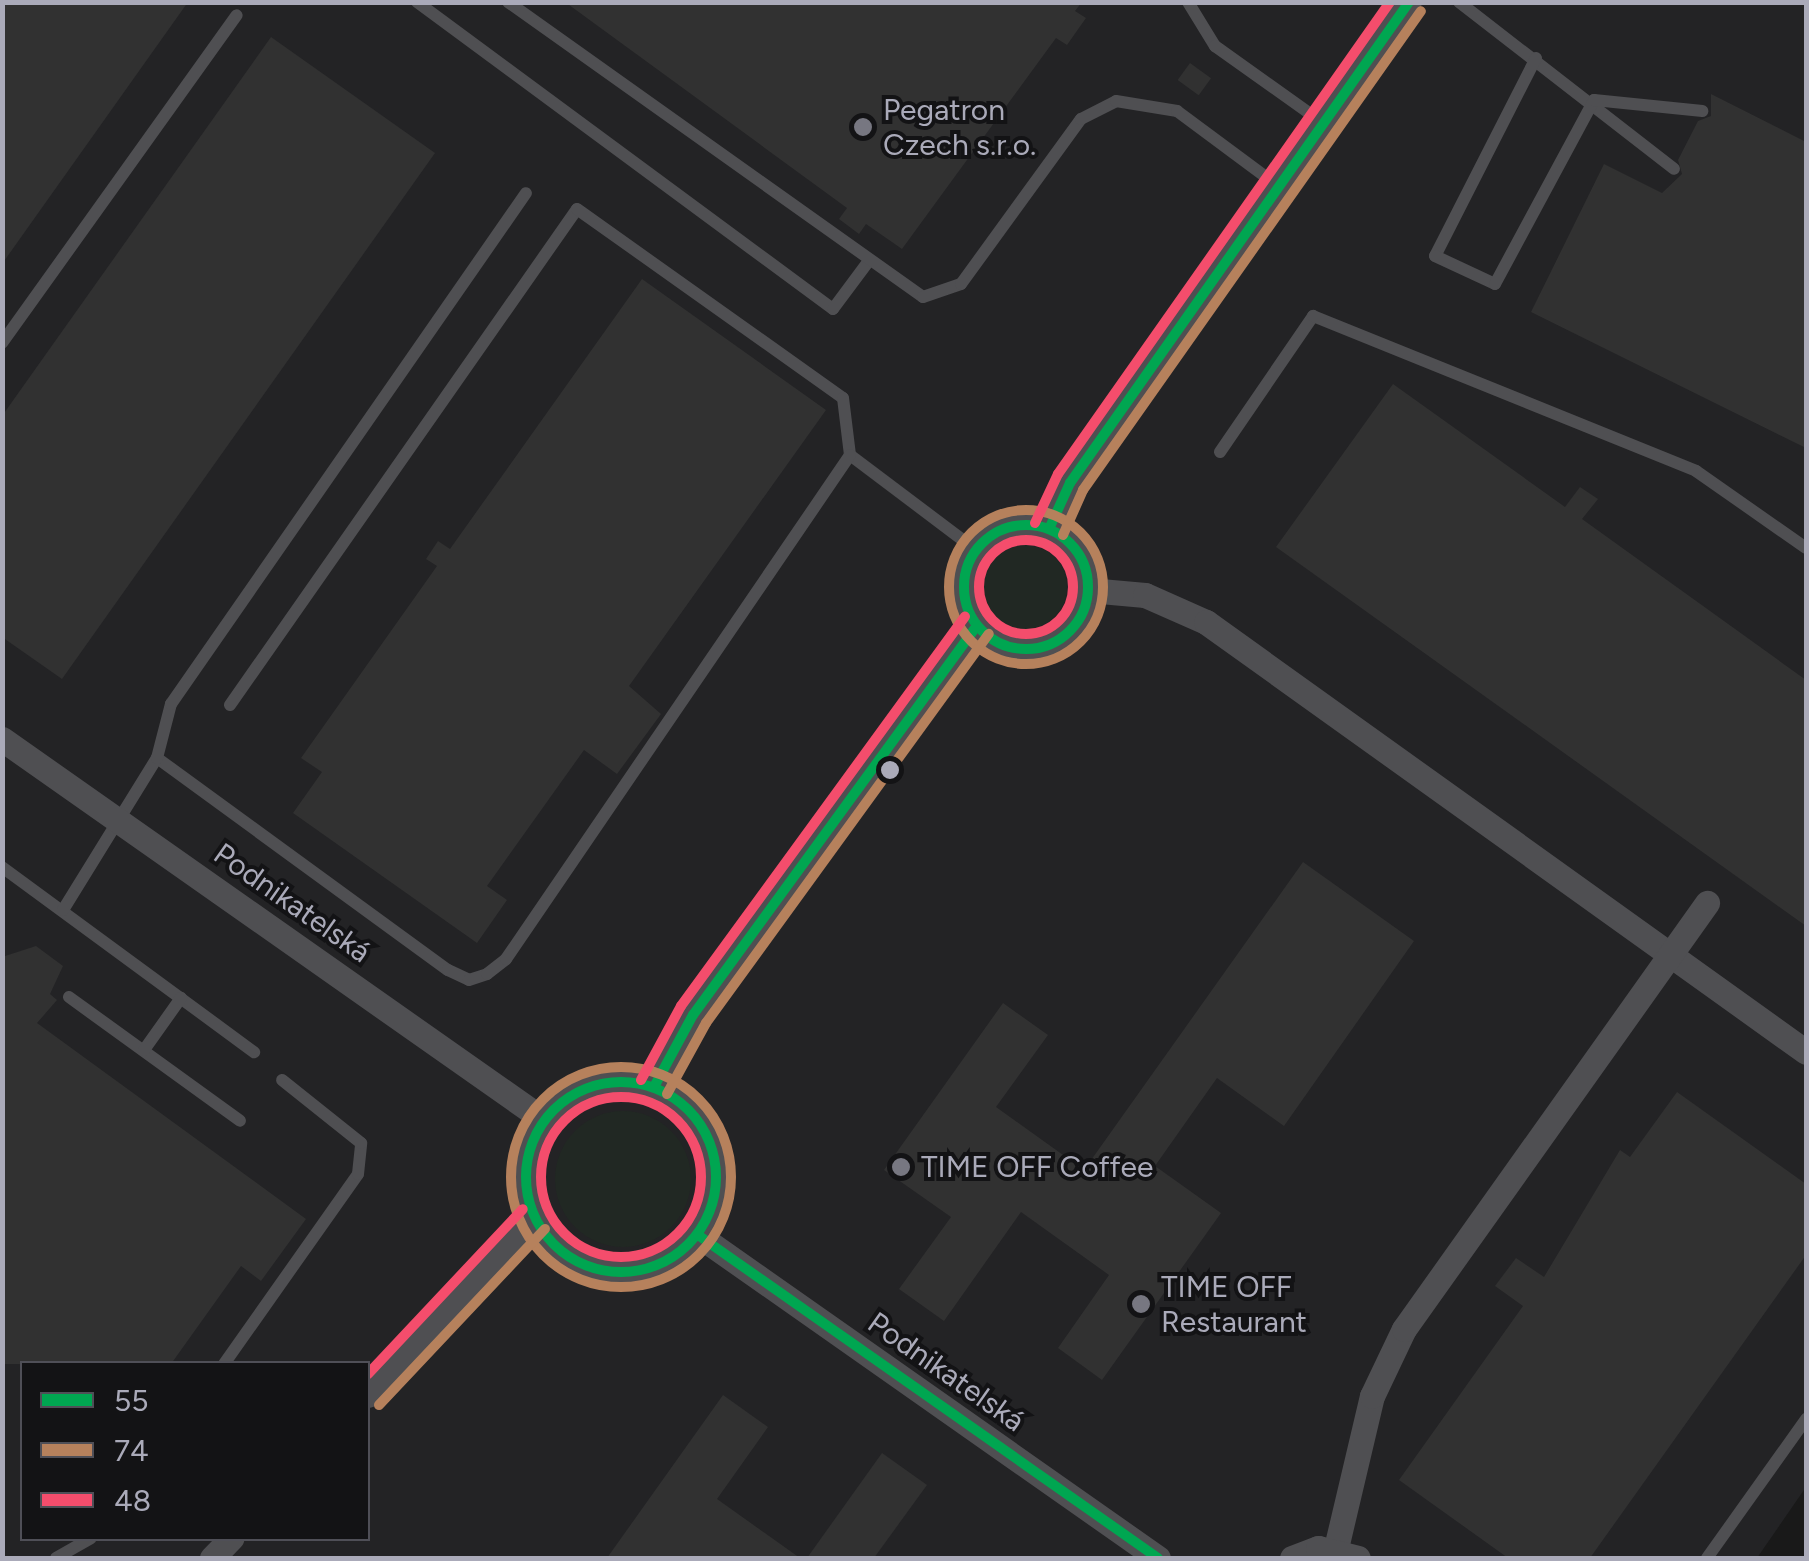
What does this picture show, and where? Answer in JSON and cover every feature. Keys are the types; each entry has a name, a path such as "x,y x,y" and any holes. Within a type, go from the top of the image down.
{"street":[{"path":"1049,530 1070,483 1409,2"},
{"path":"1009,528 1049,530 1078,553 1088,590 1077,624 1048,646 1009,647 977,625 964,588 976,550 1009,528"},
{"path":"1088,590 1145,595 1206,622 1806,1052"},
{"path":"654,1087 692,1015 977,625"},
{"name":"Podnikatelská","path":"2,739 544,1120"},
{"path":"1292,1558 1347,1553 1382,1368 1707,902"},
{"path":"594,1086 654,1087 692,1113 714,1154 715,1196 698,1236 664,1263 622,1274 570,1259 534,1219 525,1168 544,1120 594,1086"},
{"path":"370,1393 534,1219"},
{"name":"Podnikatelská","path":"698,1236 1158,1558"}],"lane":[{"path":"417,2 834,309 868,262"},
{"path":"508,2 868,262 923,296 961,284 1081,119 1116,101 1177,110 1278,186"},
{"path":"1188,2 1214,46 1323,123"},
{"path":"1459,2 1594,100 1674,169"},
{"path":"2,343 237,15"},
{"path":"1536,58 1435,256 1495,284 1594,100"},
{"path":"1594,100 1702,111"},
{"path":"62,910 122,823 157,758 171,704 526,193"},
{"path":"157,758 448,970 469,980 487,974 506,959 850,455 844,398 577,210 230,706"},
{"path":"1220,452 1313,316 1696,470 1806,548"},
{"path":"850,455 976,550"},
{"path":"2,868 254,1052"},
{"path":"69,997 240,1121"},
{"path":"144,1050 181,998"},
{"path":"226,1361 358,1174 361,1144 282,1080"},
{"path":"1707,1558 1806,1420"},
{"path":"56,1558 86,1541"}],"shaded area":[{"path":"3,3 1806,3 1806,1487 1757,1558 3,1558"},
{"path":"1025,545 1041,548 1055,557 1064,571 1064,603 1055,617 1041,626 1025,629 1009,626 995,617 986,603 983,587 986,571 995,557 1009,548"},
{"path":"623,1111 649,1116 671,1131 686,1153 691,1179 686,1205 671,1227 649,1242 623,1247 597,1242 575,1227 560,1205 555,1179 560,1153 575,1131 597,1116"}],"building":[{"path":"2,2 188,2 2,264"},
{"name":"Pegatron Czech s.r.o.","path":"565,2 1082,2 1075,11 1086,18 1067,45 1056,38 902,249 866,224 859,234 839,219 847,208"},
{"path":"271,37 435,153 62,679 2,637 2,416"},
{"path":"1190,63 1211,78 1199,95 1178,80"},
{"path":"1711,94 1806,142 1806,448 1531,312 1604,164 1662,193 1682,174 1678,160 1698,121 1711,116"},
{"path":"642,279 826,410 629,686 661,714 617,774 584,750 487,886 507,900 477,943 293,813 322,772 301,758 437,566 426,559 438,541 450,549"},
{"path":"1393,384 1565,507 1580,487 1598,499 1582,519 1806,680 1806,926 1276,547"},
{"path":"1303,862 1414,941 1284,1126 1217,1078 1155,1166 1221,1213 1102,1380 1058,1348 1109,1275 1021,1212 944,1321 899,1289 951,1217 884,1170 1003,1003 1048,1035 996,1107 1084,1170"},
{"path":"36,946 63,966 50,994 57,1000 37,1023 306,1219 261,1281 241,1266 173,1361 2,1364 2,957"},
{"path":"1677,1092 1806,1184 1806,1255 1590,1558 1508,1558 1399,1480 1523,1306 1495,1286 1516,1258 1544,1277 1620,1150 1630,1157"},
{"path":"723,1395 768,1427 717,1499 800,1558 607,1558"},
{"path":"882,1453 927,1485 874,1558 807,1558"}],"transit line":[{"name":"48","path":"1035,523 1058,474 1390,2"},
{"name":"55","path":"1049,529 1070,483 1409,2"},
{"name":"74","path":"1063,535 1083,490 1421,11"},
{"name":"74","path":"1026,510 1055,516 1080,533 1097,558 1103,587 1097,616 1080,641 1055,658 1026,664 997,658 972,641 955,616 949,587 955,558 972,533 997,516 1026,510"},
{"name":"55","path":"1026,525 1050,530 1070,543 1083,563 1088,587 1083,611 1070,631 1050,644 1026,649 1002,644 982,631 969,611 964,587 969,563 982,543 1002,530 1026,525"},
{"name":"48","path":"1026,540 1044,544 1059,554 1069,569 1073,587 1069,605 1059,620 1044,630 1026,634 1008,630 993,620 983,605 979,587 983,569 993,554 1008,544 1026,540"},
{"name":"48","path":"641,1080 681,1006 965,616"},
{"name":"55","path":"654,1087 693,1015 977,625"},
{"name":"74","path":"667,1094 706,1023 989,634"},
{"name":"74","path":"621,1067 663,1075 699,1099 723,1135 731,1177 723,1219 699,1255 663,1279 621,1287 579,1279 543,1255 519,1219 511,1177 519,1135 543,1099 579,1075 621,1067"},
{"name":"55","path":"621,1082 658,1089 689,1109 709,1140 716,1177 709,1214 689,1245 658,1265 621,1272 584,1265 553,1245 533,1214 526,1177 533,1140 553,1109 584,1089 621,1082"},
{"name":"48","path":"621,1097 652,1103 678,1120 695,1146 701,1177 695,1208 678,1234 652,1251 621,1257 590,1251 564,1234 547,1208 541,1177 547,1146 564,1120 590,1103 621,1097"},
{"name":"48","path":"370,1372 523,1209"},
{"name":"74","path":"379,1405 545,1229"},
{"name":"55","path":"698,1235 1158,1558"}],"place":[{"name":"Pegatron Czech s.r.o.","path":"863,127"},
{"name":"TIME OFF Coffee","path":"901,1167"},
{"name":"TIME OFF Restaurant","path":"1141,1304"}]}
